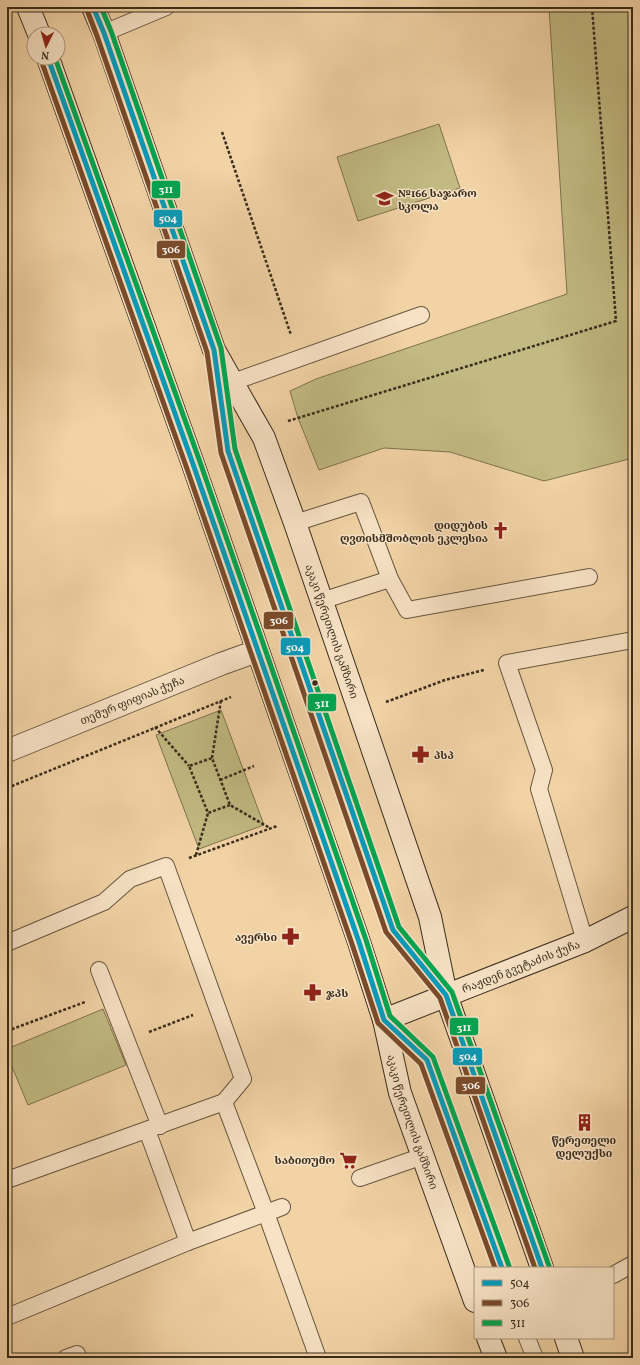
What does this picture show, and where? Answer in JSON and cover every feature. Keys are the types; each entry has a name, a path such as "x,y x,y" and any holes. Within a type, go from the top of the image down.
{"main road":[{"path":"28,7 36,26"},
{"name":"აკაკი წერეთლის გამზირი","path":"92,7 104,33 214,350 264,438 295,523 430,916 446,995 542,1267"},
{"name":"აკაკი წერეთლის გამზირი","path":"51,66 193,464 359,942 384,1020 400,1093 474,1298"},
{"name":"თემურ ფიფიას ქუჩა","path":"7,751 257,651"},
{"name":"რაჟდენ გვეტაძის ქუჩა","path":"384,1020 585,942 633,917"},
{"path":"488,1339 496,1358"},
{"path":"566,1339 573,1358"}],"lane":[{"path":"104,33 166,7"},
{"path":"233,382 421,316"},
{"path":"214,350 228,451 393,930 446,995"},
{"path":"295,523 361,502 390,579 407,610 589,577"},
{"path":"321,601 390,579"},
{"path":"585,942 539,789 544,770 507,664 633,640"},
{"path":"7,943 104,902 130,879 166,866 243,1079 224,1102 7,1180"},
{"path":"99,970 126,1040 188,1242"},
{"path":"384,1020 427,1060 502,1267"},
{"path":"224,1102 318,1358"},
{"path":"360,1178 423,1156"},
{"path":"7,1317 188,1242 282,1207"},
{"path":"614,1274 633,1264"},
{"path":"528,1339 535,1358"}],"path":[{"path":"288,421 616,321 592,7"},
{"path":"222,132 298,358"},
{"path":"384,703 446,680 507,664"},
{"path":"7,788 231,697"},
{"path":"221,700 212,758 220,780 230,805 270,828"},
{"path":"155,727 189,766 208,813 196,855"},
{"path":"189,766 212,758"},
{"path":"220,780 254,766"},
{"path":"208,813 230,805"},
{"path":"166,866 277,826"},
{"path":"7,1032 108,993"},
{"path":"126,1040 216,1006"}],"shaded area":[{"path":"549,7 633,7 633,458 544,481 450,452 384,448 319,470 298,418 290,391 316,379 567,294"},
{"path":"439,124 460,188 358,221 337,157"},
{"path":"221,710 264,825 199,849 156,735"},
{"path":"103,1009 126,1065 28,1105 7,1055 7,1049"}],"transit line":[{"name":"504","path":"93,7 104,33 214,350 228,451 393,930 446,995 542,1267"},
{"name":"311","path":"101,7 111,31 221,348 235,449 399,927 452,992 549,1266"},
{"name":"306","path":"87,10 207,352 221,453 386,932 440,998 535,1267"},
{"name":"306","path":"43,66 186,466 378,1023 421,1064 495,1267"},
{"name":"504","path":"51,66 193,464 359,942 384,1020 427,1060 502,1267"},
{"name":"311","path":"58,66 200,462 366,940 390,1016 433,1057 509,1266"}],"place":[{"name":"№166 საჯარო სკოლა","path":"385,199"},
{"name":"დიდუბის ღვთისმშობლის ეკლესია","path":"501,531"},
{"name":"პსპ","path":"421,755"},
{"name":"ავერსი","path":"290,937"},
{"name":"ჯპს","path":"313,993"},
{"name":"წერეთელი დელუქსი","path":"584,1122"},
{"name":"საბითუმო","path":"348,1160"}]}
